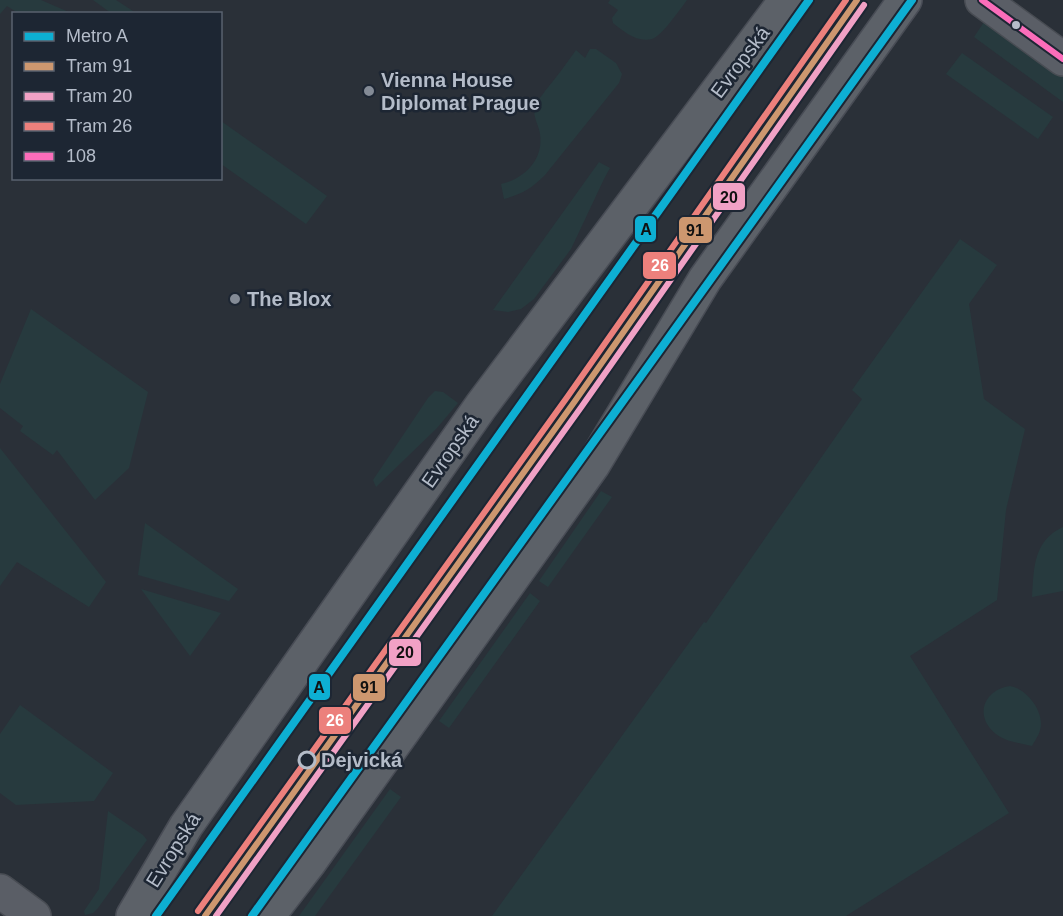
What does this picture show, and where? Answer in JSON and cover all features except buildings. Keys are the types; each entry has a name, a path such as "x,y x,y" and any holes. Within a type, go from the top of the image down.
{"main road":[{"name":"Evropská","path":"133,916 186,826 482,406 786,0"},
{"path":"268,916 309,863 593,465 705,279 905,0"}],"street":[{"path":"982,0 1063,59"},
{"path":"0,891 34,916"}],"green space":[{"path":"0,0 41,0 69,12 16,12 7,6 0,14"},
{"path":"93,0 116,0 134,12 110,12"},
{"path":"610,0 687,0 671,22 656,37 646,40 631,36 613,23 612,18 618,10 608,3"},
{"path":"986,19 1063,71 1063,102 974,37"},
{"path":"590,49 596,49 616,63 622,74 619,83 545,175 526,190 504,199 501,184 525,173 539,152 540,134 534,114 537,103 576,50 585,58"},
{"path":"962,53 1053,117 1038,139 946,74"},
{"path":"222,122 327,196 306,224 222,165"},
{"path":"599,162 610,168 571,249 534,299 521,309 508,312 493,310"},
{"path":"960,239 997,265 969,304 984,399 1025,429 1006,510 997,600 910,656 1009,813 846,916 492,916 704,622 706,623 862,399 852,390"},
{"path":"31,309 148,392 129,468 95,500 57,450 53,455 20,431 23,426 0,408 0,384"},
{"path":"435,391 443,392 458,403 437,428 376,487 373,480"},
{"path":"0,448 106,582 89,607 17,562 0,586"},
{"path":"601,491 612,497 548,587 539,581"},
{"path":"145,523 238,589 229,601 138,575"},
{"path":"1063,527 1063,591 1032,597 1037,556 1046,540"},
{"path":"141,589 221,613 190,656"},
{"path":"530,593 540,601 449,728 439,721"},
{"path":"1010,686 1027,695 1038,712 1041,727 1032,746 1000,737 985,720 984,712 988,698 993,693"},
{"path":"20,705 113,773 94,801 16,805 0,793 0,734"},
{"path":"390,789 401,797 315,916 299,916"},
{"path":"108,811 147,840 98,908 93,913 85,915 84,911 99,889"}],"metro line":[{"name":"A","path":"156,916 809,0"},
{"name":"A","path":"252,916 912,0"}],"tram line":[{"name":"26","path":"198,911 568,396 846,0"},
{"name":"91","path":"205,916 575,401 857,0"},
{"name":"20","path":"216,916 582,406 864,5"}],"transit line":[{"name":"108","path":"982,0 1063,59"}],"place":[{"name":"Vienna House Diplomat Prague","path":"369,91"},
{"name":"The Blox","path":"235,299"},
{"name":"Dejvická","path":"307,760"}]}
